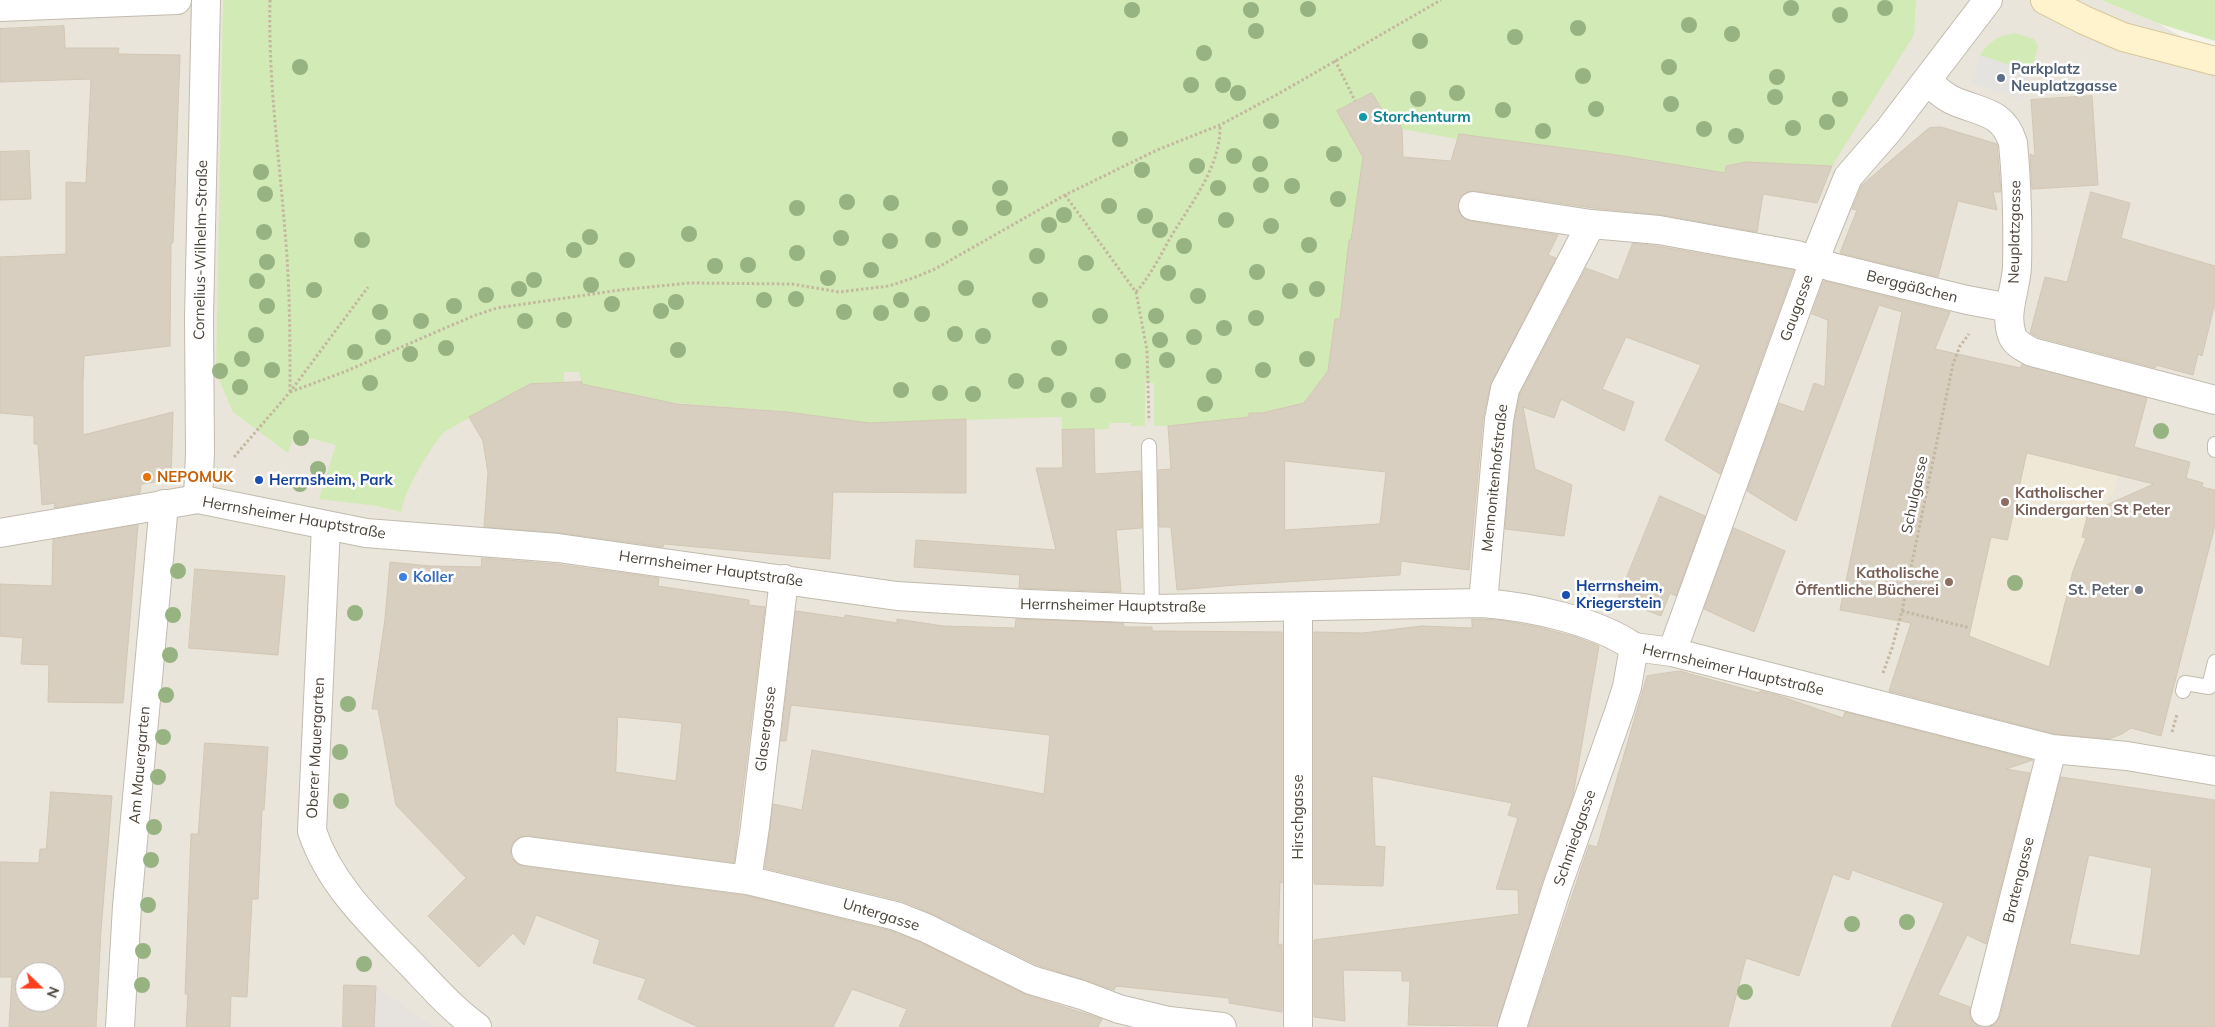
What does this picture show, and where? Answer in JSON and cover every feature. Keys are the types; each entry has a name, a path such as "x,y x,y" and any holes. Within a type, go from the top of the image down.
{"main road":[{"path":"2045,0 2123,37 2215,62"}],"street":[{"path":"0,7 177,0"},
{"name":"Cornelius-Wilhelm-Straße","path":"198,499 206,0"},
{"name":"Gaugasse","path":"1672,652 1814,261 1848,177 1888,131 1988,0"},
{"name":"Neuplatzgasse","path":"1927,81 1950,99 1994,116 2004,122 2010,132 2015,160 2018,222 2016,270 2010,314 2013,338 2032,352 2215,400"},
{"path":"1473,206 1591,224 1659,230 1797,256 1814,261"},
{"name":"Mennonitenhofstraße","path":"1483,603 1499,420 1505,389 1591,224"},
{"name":"Berggäßchen","path":"1814,261 1967,300 2010,314"},
{"name":"Herrnsheimer Hauptstraße","path":"0,534 198,499 326,526 411,537 558,548 897,596 1152,609 1483,603 1512,605 1568,619 1613,634 1634,647 1672,652 2052,749 2127,756 2215,770"},
{"name":"Am Mauergarten","path":"120,1027 127,906 164,504"},
{"name":"Oberer Mauergarten","path":"326,526 312,831 327,867 350,898 463,1022"},
{"name":"Glasergasse","path":"747,880 784,579"},
{"name":"Hirschgasse","path":"1298,607 1298,1027"},
{"name":"Schmiedgasse","path":"1512,1027 1555,893 1620,712 1627,688 1634,647"},
{"name":"Bratengasse","path":"1985,1012 2052,749"},
{"name":"Untergasse","path":"526,851 747,880 896,916 926,928 1031,980 1082,995 1116,1018 1222,1027"}],"lane":[{"path":"2215,444 2215,450"},
{"path":"1149,446 1152,609"},
{"path":"2183,690 2185,683 2208,688 2215,662"}],"path":[{"path":"270,0 275,137 286,232 290,392"},
{"path":"290,392 344,372 473,316 497,308 620,290 689,283 792,284 839,292 888,286 913,278 935,269 1065,195 1157,150 1220,125 1441,0"},
{"path":"1335,60 1355,101"},
{"path":"1136,292 1156,266 1200,191 1216,156 1220,137 1220,125"},
{"path":"1065,195 1136,292 1148,350 1149,402"},
{"path":"198,499 290,392 368,287"},
{"name":"Schulgasse","path":"1871,702 1892,648 1902,611 1953,364 1960,346 1969,334 2010,314"},
{"path":"1902,611 1970,628"}],"shaded area":[{"path":"0,0 2101,0 2160,24 2215,57 2215,1027 0,1027"},
{"name":"Parkplatz Neuplatzgasse","path":"1980,55 2031,73 2021,100 1971,83"},
{"path":"2034,423 2126,446 2113,495 2109,494 2103,516 2083,532 2082,537 2087,538 2077,574 2072,573 2070,577 2076,579 2069,607 2064,605 2062,610 2067,611 2061,639 2056,638 2055,642 2059,644 2057,668 1968,636 1987,556 1988,536 2008,540"},
{"path":"376,986 433,1027 374,1027"}],"green space":[{"path":"223,0 1916,0 1914,35 1832,166 1746,162 1726,165 1725,173 1628,157 1459,134 1457,139 1402,129 1402,126 1397,124 1355,143 1364,153 1352,240 1349,240 1340,319 1335,319 1328,371 1304,403 1262,413 1249,413 1249,417 1154,426 1154,383 1145,383 1145,426 1131,426 1131,423 1110,423 1108,429 1062,430 1062,417 869,423 787,412 654,401 654,399 582,384 579,372 564,372 564,382 530,384 444,432 418,470 407,492 401,512 377,506 319,499 336,445 294,434 288,453 233,412 216,373"},
{"path":"2101,0 2215,0 2215,41 2160,24"},
{"path":"2015,33 2034,39 2038,46 2031,73 1980,55 1994,40"}],"building":[{"path":"64,26 65,48 119,48 118,54 180,55 173,243 171,243 170,346 84,356 83,435 173,412 171,480 141,484 140,493 54,508 55,503 42,505 38,444 34,444 34,416 0,413 0,257 66,254 66,182 86,183 91,79 0,82 0,29"},
{"path":"1372,93 1384,113 1396,116 1402,129 1403,157 1451,161 1459,134 1617,155 1725,173 1726,166 1746,162 1832,166 1817,203 1763,194 1757,232 1662,215 1593,208 1475,191 1467,192 1461,197 1458,204 1459,212 1464,218 1471,221 1558,235 1548,255 1556,258 1490,386 1483,419 1469,570 1401,561 1400,575 1177,590 1171,527 1159,527 1158,470 1171,469 1168,426 1249,417 1249,413 1262,413 1304,403 1328,371 1335,319 1340,319 1349,240 1351,240 1363,157 1337,111","holes":["1285,461 1386,472 1380,524 1285,530"]},
{"path":"2092,96 2098,185 2032,189 2030,154 2035,156 2031,100"},
{"path":"1941,127 1997,144 2001,192 1993,192 1997,210 1958,201 1938,277 1840,253 1857,210 1852,209 1862,185 1929,128"},
{"path":"29,151 31,199 0,200 0,152"},
{"path":"2091,192 2130,203 2121,238 2215,266 2215,303 2202,356 2198,354 2193,375 2156,365 2155,368 2038,337 2030,333 2045,277 2067,282"},
{"path":"1633,243 1794,270 1720,474 1665,440 1701,365 1626,337 1602,389 1634,402 1624,431 1561,399 1554,418 1523,407 1535,469 1572,485 1564,536 1505,529 1514,422 1520,394 1586,268 1618,280"},
{"path":"1824,281 1950,312 1935,349 2020,368 2022,364 2147,398 2134,447 2190,462 2186,478 2203,483 2202,487 2215,490 2215,525 2161,736 2131,728 2109,739 2055,734 1889,691 1911,623 1840,610 1902,312 1879,305 1796,521 1747,491 1779,403 1804,412 1814,383 1825,387 1828,320 1812,314","holes":["2027,453 2154,484 2088,513 2082,537 2086,538 2073,571 2049,667 1969,636 1991,537 2007,540"]},
{"path":"582,382 582,384 677,404 787,412 869,423 966,419 966,493 833,492 830,559 664,544 663,547 560,533 484,527 488,473 483,441 469,417 530,384"},
{"path":"1094,429 1095,474 1141,471 1142,528 1116,530 1121,592 1019,588 1020,575 914,567 916,540 1056,550 1036,468 1063,468 1062,430"},
{"path":"1660,496 1705,516 1676,596 1670,593 1661,616 1618,599"},
{"path":"138,525 123,703 48,702 49,665 21,664 23,638 0,636 0,584 52,586 53,540"},
{"path":"1734,528 1785,551 1754,632 1704,609"},
{"path":"482,558 556,564 659,578 658,586 749,600 749,605 765,607 734,863 528,836 520,837 513,842 511,857 517,864 744,895 891,931 920,942 1024,994 1102,1019 1098,1027 899,1027 907,1009 852,989 833,1027 698,1027 638,999 646,979 593,963 600,940 536,915 524,945 513,933 479,967 428,916 466,878 396,805 378,709 372,709 385,619 390,562 429,566 481,567","holes":["618,717 682,723 676,781 616,772"]},
{"path":"195,569 285,576 278,655 189,648"},
{"path":"796,611 845,618 845,615 897,623 897,619 943,626 1015,628 1016,619 1123,623 1124,627 1152,627 1152,631 1282,632 1282,883 1280,882 1278,945 1282,944 1282,1012 1229,1003 1229,998 1116,986 1114,990 1037,965 933,914 902,901 765,868 773,804 802,810 812,750 1044,794 1050,735 791,705 786,741 781,741"},
{"path":"1472,619 1500,620 1538,627 1576,637 1599,646 1573,795 1543,879 1497,1026 1408,1025 1410,981 1402,981 1402,971 1343,970 1345,1021 1314,1017 1314,940 1519,914 1518,890 1496,889 1518,818 1508,815 1512,803 1372,776 1375,846 1385,847 1383,886 1314,884 1314,632 1363,633 1422,626 1472,628"},
{"path":"1680,671 1759,693 1760,691 1777,695 1843,718 1845,712 2033,760 2006,769 2030,773 1986,944 1967,935 1938,995 1970,1007 1970,1017 1974,1023 1981,1027 1891,1027 1944,903 1852,870 1849,880 1833,874 1799,976 1746,958 1728,1027 1528,1027 1589,845 1597,847 1647,676"},
{"path":"205,743 268,747 264,810 262,809 258,899 252,899 247,997 231,996 230,1027 186,1027 188,994 185,994 191,834 198,834"},
{"path":"2061,777 2215,800 2215,1027 1989,1027 1996,1023 2000,1016","holes":["2089,855 2152,868 2140,956 2070,944"]},
{"path":"51,792 112,796 101,930 96,1027 9,1027 12,977 0,977 0,862 39,863 40,849 46,849"},
{"path":"344,985 376,986 374,1027 343,1027"}],"place":[{"name":"Parkplatz Neuplatzgasse","path":"2001,78"},
{"name":"Storchenturm","path":"1363,117"},
{"name":"NEPOMUK","path":"147,477"},
{"name":"Herrnsheim, Park","path":"259,480"},
{"name":"Katholischer Kindergarten St Peter","path":"2005,502"},
{"name":"Koller","path":"403,577"},
{"name":"Katholische Öffentliche Bücherei","path":"1949,582"},
{"name":"St. Peter","path":"2139,590"},
{"name":"Herrnsheim, Kriegerstein","path":"1566,595"}]}
